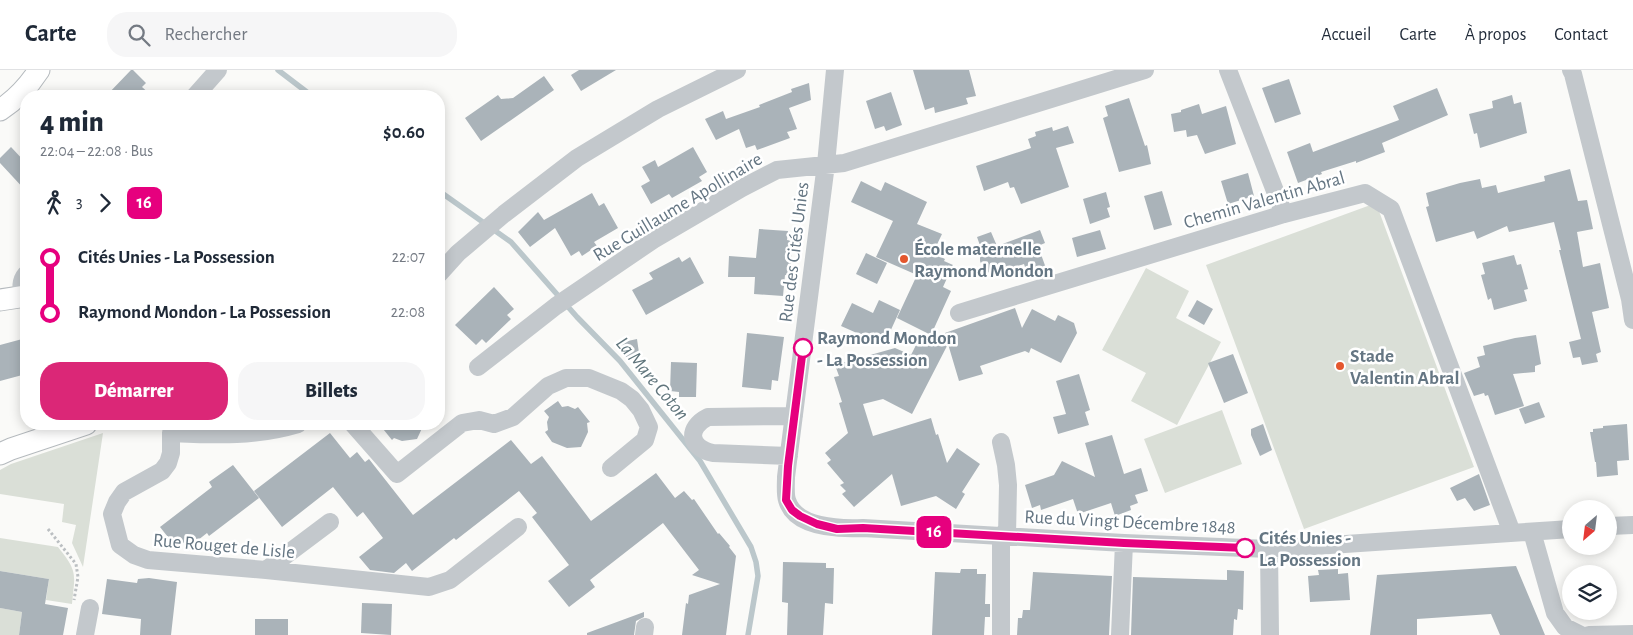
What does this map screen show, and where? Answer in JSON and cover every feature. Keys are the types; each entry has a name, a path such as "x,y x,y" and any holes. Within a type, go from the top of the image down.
{"main road":[{"path":"25,90 39,70"},
{"path":"0,110 20,94"},
{"path":"0,300 20,297"},
{"path":"0,454 68,430"}],"street":[{"path":"200,90 218,70"},
{"path":"445,267 458,253 504,214 577,158 658,109 737,70"},
{"name":"Rue des Cités Unies","path":"786,500 789,456 826,164 835,70"},
{"name":"Rue Guillaume Apollinaire","path":"478,367 556,306 653,240 742,188 777,170 844,163 1146,70"},
{"path":"1228,70 1284,214"},
{"path":"1571,70 1590,136 1630,299 1633,320"},
{"name":"Chemin Valentin Abral","path":"959,314 1284,214 1365,193 1391,209 1512,533"},
{"path":"358,430 397,474 462,423 480,420 494,424 512,416 548,386 566,378 589,378 632,399 641,410 649,427 645,440 611,468"},
{"path":"789,456 702,451 694,443 693,432 698,422 708,417 794,416"},
{"name":"Rue Rouget de Lisle","path":"168,430 171,453 168,463 162,472 124,492 112,514 120,546 134,555 148,560 430,587 450,580 518,527"},
{"name":"Rue Rouget de Lisle","path":"181,430 212,435 253,434 276,430"},
{"path":"1001,442 1008,485 1004,536 1001,635"},
{"name":"Rue du Vingt Décembre 1848","path":"786,500 792,510 800,516 817,524 837,529 863,528 1269,549 1562,530"},
{"path":"266,570 330,522"},
{"path":"1618,526 1633,525"},
{"path":"1532,532 1554,613 1565,627 1581,635"},
{"path":"1120,635 1124,543"},
{"path":"1269,549 1270,635"},
{"path":"82,607 85,635"},
{"path":"1589,635 1633,634"}],"path":[{"path":"48,528 76,564 82,607"}],"shaded area":[{"name":"Stade Valentin Abral","path":"1376,203 1474,467 1304,529 1206,265"},
{"path":"1146,268 1189,291 1176,318 1221,342 1177,425 1131,401 1146,373 1102,350"},
{"path":"1222,410 1242,464 1165,493 1144,439"},
{"path":"103,433 83,567 72,543 76,525 62,522 64,504 0,494 0,470 11,464"},
{"path":"0,538 58,547 69,562 74,573 72,604 46,600 49,579 0,571"},
{"path":"0,608 22,612 19,635 0,635"}],"building":[{"path":"131,70 146,83 142,87 145,90 112,90"},
{"path":"579,70 616,70 581,91 571,75"},
{"path":"913,70 969,70 976,96 966,98 968,104 935,113 934,107 925,110"},
{"path":"544,76 554,90 481,141 465,118 498,95 501,99 513,98"},
{"path":"1289,79 1301,114 1275,123 1262,88"},
{"path":"809,83 811,100 789,108 797,129 787,132 790,138 757,150 755,145 746,148 739,129 716,140 705,119 723,111 726,119 760,107 759,105 792,92 791,89"},
{"path":"1437,88 1448,115 1382,143 1385,152 1356,163 1356,161 1321,172 1322,174 1298,183 1287,152 1310,143 1313,152 1399,120 1393,106"},
{"path":"891,92 902,125 886,131 884,126 875,129 866,101"},
{"path":"1512,95 1514,104 1521,102 1527,133 1480,148 1477,133 1474,134 1469,114 1493,108 1492,101"},
{"path":"1129,98 1145,146 1147,145 1151,164 1119,172 1103,118 1108,116 1105,106"},
{"path":"1199,104 1202,114 1226,106 1236,144 1205,154 1197,135 1187,137 1186,130 1174,132 1171,114"},
{"path":"1068,126 1074,143 1056,148 1069,187 1021,204 1014,187 1010,188 1008,182 984,191 976,166 1031,148 1028,139 1036,136 1035,132 1052,127 1053,131"},
{"path":"11,147 20,157 20,185 0,163 0,158"},
{"path":"693,147 707,172 699,177 702,181 672,198 669,194 651,204 641,186 650,181 642,167 655,160 658,167"},
{"path":"1570,169 1578,201 1587,200 1593,229 1577,232 1583,267 1600,263 1609,308 1592,312 1601,352 1596,354 1598,362 1582,365 1580,357 1573,358 1569,342 1581,339 1554,222 1509,232 1507,226 1477,239 1474,231 1436,242 1426,207 1429,206 1426,193 1460,183 1480,179 1482,188 1496,185 1498,193 1545,181 1544,176"},
{"path":"1248,173 1254,196 1228,204 1221,181"},
{"name":"École maternelle Raymond Mondon","path":"861,181 881,191 885,182 927,202 917,224 942,234 933,253 953,265 943,287 951,291 931,335 897,318 917,275 876,257 893,221 851,202"},
{"path":"1162,191 1172,225 1154,230 1144,196"},
{"path":"1106,192 1110,207 1107,208 1110,217 1090,224 1083,199"},
{"path":"592,193 599,206 604,203 618,228 594,242 597,246 582,256 579,251 571,256 555,228 530,247 518,232 538,212 544,220"},
{"path":"759,229 788,231 787,240 792,241 790,276 785,275 783,296 754,294 755,277 728,277 729,256 756,258"},
{"path":"1040,230 1045,243 1038,246 1047,271 1034,276 1028,276 1024,264 996,274 995,271 985,273 980,261 980,255 983,254 977,237 991,232 997,246"},
{"path":"1100,230 1106,249 1077,257 1072,238"},
{"path":"866,253 887,263 877,284 856,274"},
{"path":"1514,255 1517,265 1521,264 1528,289 1524,290 1527,301 1494,310 1491,298 1488,300 1481,275 1485,274 1482,263"},
{"path":"679,257 682,262 690,257 704,283 646,315 632,290 653,279 649,273"},
{"path":"494,287 514,309 507,315 511,319 486,343 482,339 476,345 455,325"},
{"path":"879,300 900,310 884,345 841,326 852,303 873,313"},
{"path":"1197,300 1213,309 1204,325 1188,316"},
{"path":"1015,308 1022,328 1032,309 1055,321 1058,315 1074,323 1077,333 1061,363 1031,348 1029,353 1025,351 980,366 983,374 959,381 948,344 912,414 883,399 863,404 873,436 931,418 947,463 957,448 980,464 962,492 965,494 956,509 936,496 901,506 892,474 854,507 842,494 846,491 840,485 844,483 827,463 831,460 825,453 848,433 839,403 842,402 834,377 839,376 835,365 895,348 911,355 917,343"},
{"path":"747,333 784,337 778,381 772,380 771,390 742,387"},
{"path":"1536,335 1541,364 1535,366 1535,372 1513,374 1524,406 1495,415 1488,395 1485,396 1484,393 1474,396 1464,373 1480,367 1477,357 1485,355 1483,346"},
{"path":"637,339 642,374 614,344"},
{"path":"20,340 20,376 0,381 0,345"},
{"path":"1233,354 1248,393 1224,403 1208,363"},
{"path":"671,362 697,363 696,397 679,397 679,392 670,391"},
{"path":"1079,374 1090,410 1085,412 1089,425 1058,434 1053,417 1066,414 1056,381"},
{"path":"558,401 562,407 568,406 575,409 578,407 590,422 587,423 588,432 581,447 567,448 552,442 545,432 548,430 547,422 549,417 544,411"},
{"path":"1539,402 1545,417 1525,424 1519,409"},
{"path":"1263,424 1272,450 1260,456 1251,435 1251,429"},
{"path":"1627,424 1629,460 1617,461 1618,475 1597,477 1590,432 1593,432 1593,429 1603,428 1603,426"},
{"path":"384,430 421,430 417,439 402,441 394,438 392,440"},
{"path":"330,433 350,458 357,452 365,462 369,459 413,515 511,440 531,464 542,456 591,521 656,473 675,498 684,491 692,500 694,499 736,556 726,635 682,635 686,603 688,604 689,595 720,584 692,575 699,570 663,523 590,580 595,587 569,607 548,581 569,565 532,517 537,513 519,491 456,540 454,538 412,571 406,563 394,573 370,570 359,557 383,538 363,512 357,517 333,487 282,527 254,491"},
{"path":"1112,435 1124,474 1141,468 1148,491 1135,495 1138,503 1130,506 1131,510 1115,516 1111,503 1078,514 1073,499 1041,510 1040,505 1032,508 1025,485 1054,475 1062,461 1095,477 1085,443"},
{"path":"233,465 259,498 209,536 207,533 188,548 182,541 175,546 160,527 212,487 209,482"},
{"path":"1479,474 1490,505 1474,511 1465,498 1457,501 1450,488"},
{"path":"783,562 826,563 826,568 834,568 833,604 825,603 823,635 787,635 788,603 782,602"},
{"path":"1516,566 1545,635 1500,635 1491,614 1417,619 1417,635 1370,635 1377,575"},
{"path":"961,569 977,569 977,574 986,574 985,604 990,604 990,617 985,617 984,635 932,635 935,572 960,573"},
{"path":"1338,569 1338,574 1348,573 1350,600 1310,602 1308,576 1319,575 1318,570"},
{"path":"1227,570 1244,571 1243,610 1238,609 1237,620 1234,619 1233,635 1131,635 1133,577 1227,580"},
{"path":"0,571 49,579 45,604 68,608 63,635 19,635 22,612 0,608"},
{"path":"1033,572 1112,576 1109,635 1017,635 1018,618 1022,618 1023,610 1030,610"},
{"path":"149,578 177,582 171,635 140,635 141,619 102,614 107,579 137,583 138,579"},
{"path":"362,603 392,604 391,635 361,633"},
{"path":"644,612 644,617 636,621 634,635 587,635 587,633"},
{"path":"255,619 288,619 288,635 255,635"}],"waterway":[{"name":"La Mare Coton","path":"278,70 304,90"},
{"name":"La Mare Coton","path":"445,195 511,242 577,317 620,361 700,461 751,547 756,562 758,576 748,635"}],"bus line":[{"name":"16","path":"803,348 786,477 786,500 792,510 817,524 837,529 863,528 1245,548"}],"place":[{"name":"École maternelle Raymond Mondon","path":"904,259"},
{"name":"Raymond Mondon - La Possession","path":"803,348"},
{"name":"Stade Valentin Abral","path":"1340,366"},
{"name":"Cités Unies - La Possession","path":"1245,548"}]}
